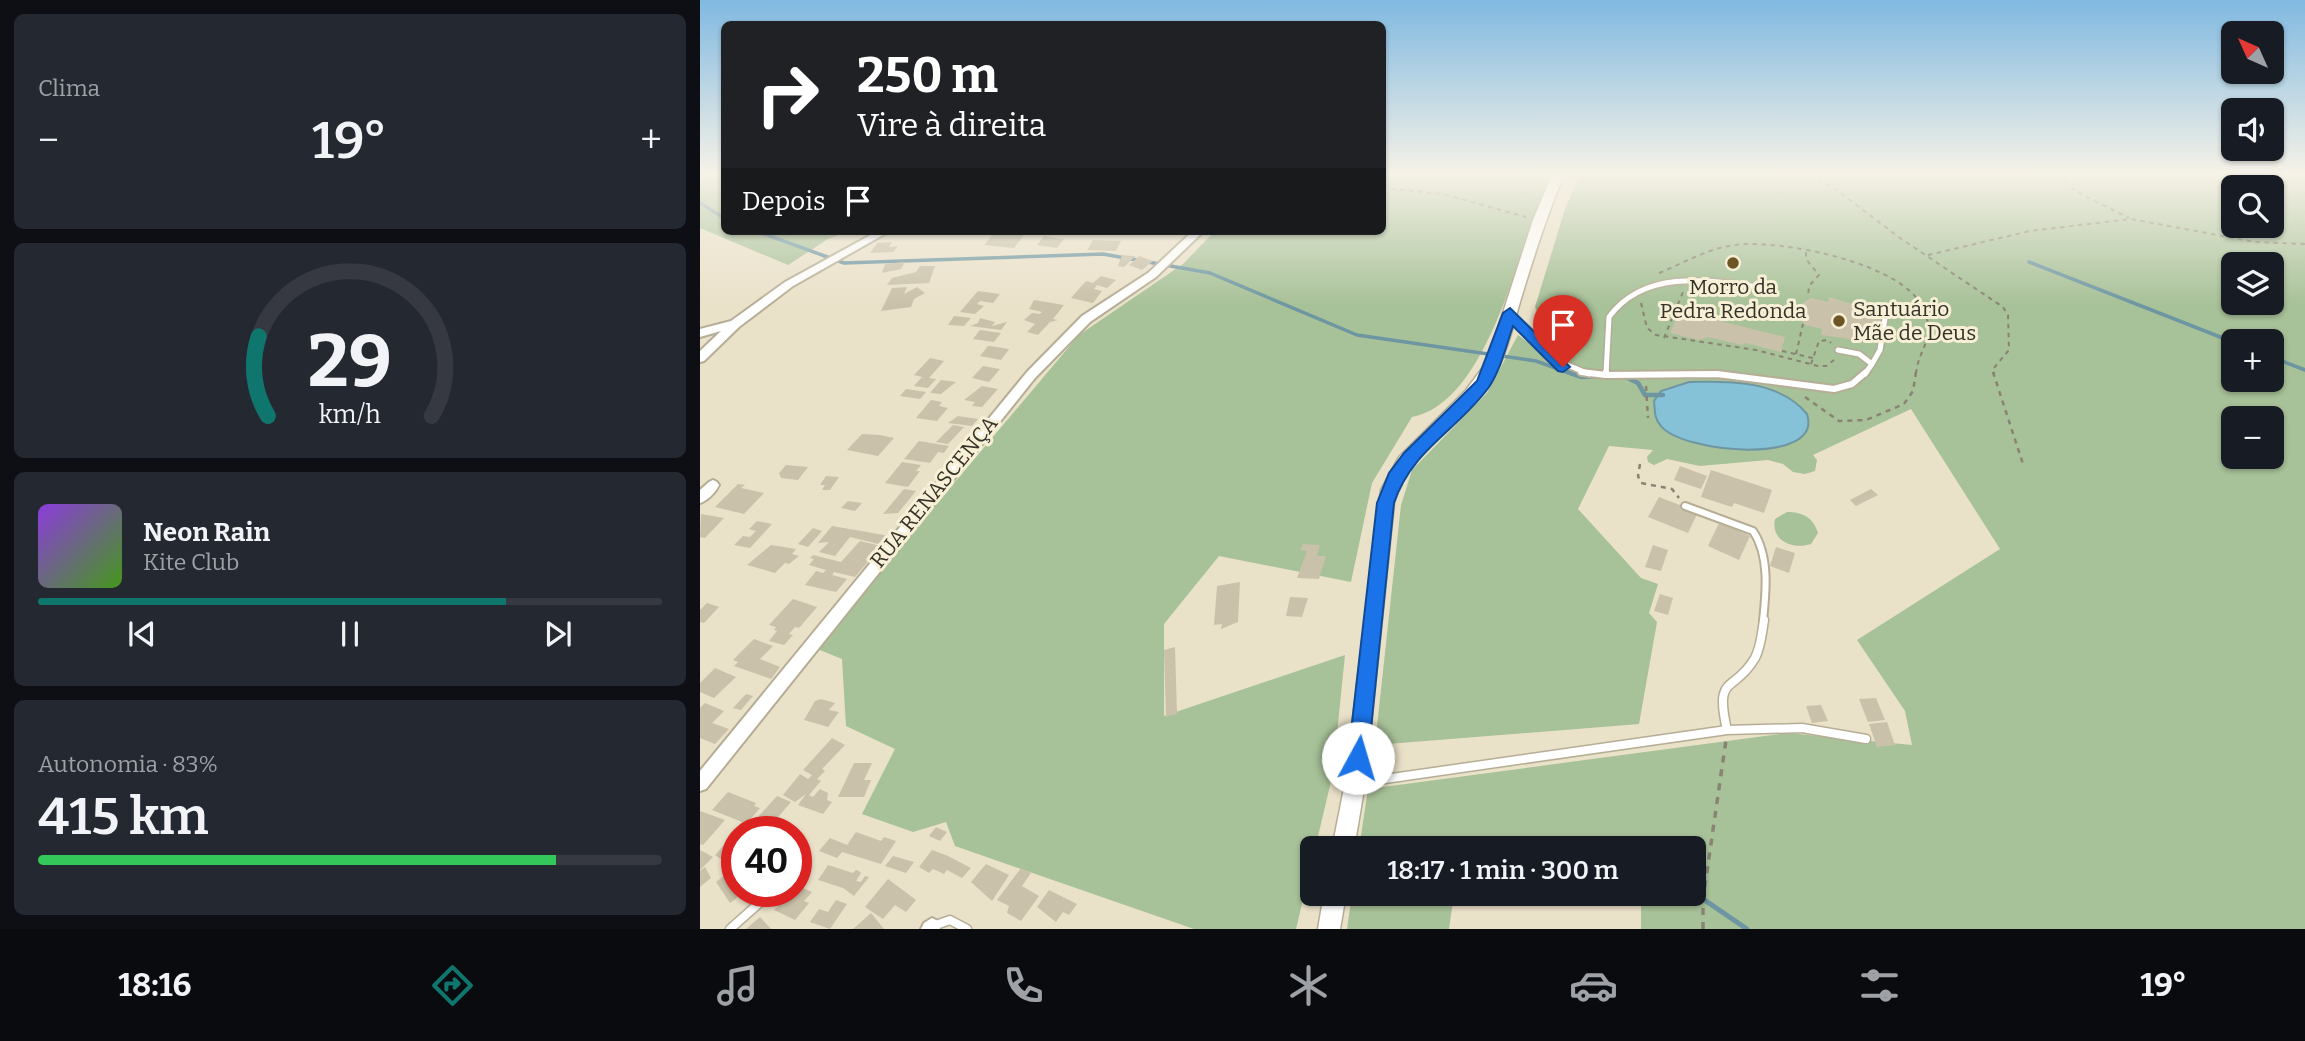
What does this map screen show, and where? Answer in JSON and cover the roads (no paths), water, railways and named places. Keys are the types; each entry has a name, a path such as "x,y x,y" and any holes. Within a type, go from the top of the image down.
{"street":[{"path":"1345,836 1355,783 1386,503 1394,477 1409,457 1483,384 1494,362 1540,218"},
{"path":"700,358 735,324 789,284 878,235"},
{"name":"RUA RENASCENÇA","path":"700,783 1031,375 1086,319 1152,275 1195,235"},
{"path":"700,333 735,324"},
{"path":"700,498 713,485"},
{"path":"1329,929 1333,906"}],"lane":[{"path":"1605,375 1609,317 1620,303 1687,280 1773,289"},
{"path":"1510,313 1527,336 1554,361 1573,372 1636,377 1717,374 1834,389 1851,387 1863,379 1881,350 1886,312"},
{"path":"1838,350 1859,354 1872,365"},
{"path":"1685,506 1753,531 1758,538 1763,562 1766,620 1755,658 1732,679 1722,698 1727,730"},
{"path":"1355,783 1727,730 1802,728 1866,739"},
{"path":"730,929 755,907"},
{"path":"931,928 944,919 955,920 968,929"}],"water":[{"path":"1689,382 1737,383 1768,389 1796,403 1807,414 1806,431 1794,442 1774,448 1748,450 1695,443 1674,435 1659,423 1654,401 1661,391"}],"waterway":[{"path":"767,235 844,263 1103,254 1210,273 1357,335 1536,361 1572,374"},
{"path":"2029,262 2221,337"},
{"path":"2284,362 2305,370"},
{"path":"1567,372 1581,377 1598,376"},
{"path":"1624,376 1638,383 1645,395 1663,395"},
{"path":"1706,901 1747,929"}],"place":[{"name":"Morro da Pedra Redonda","path":"1733,263"},
{"name":"Santuário Mãe de Deus","path":"1839,321"}]}
